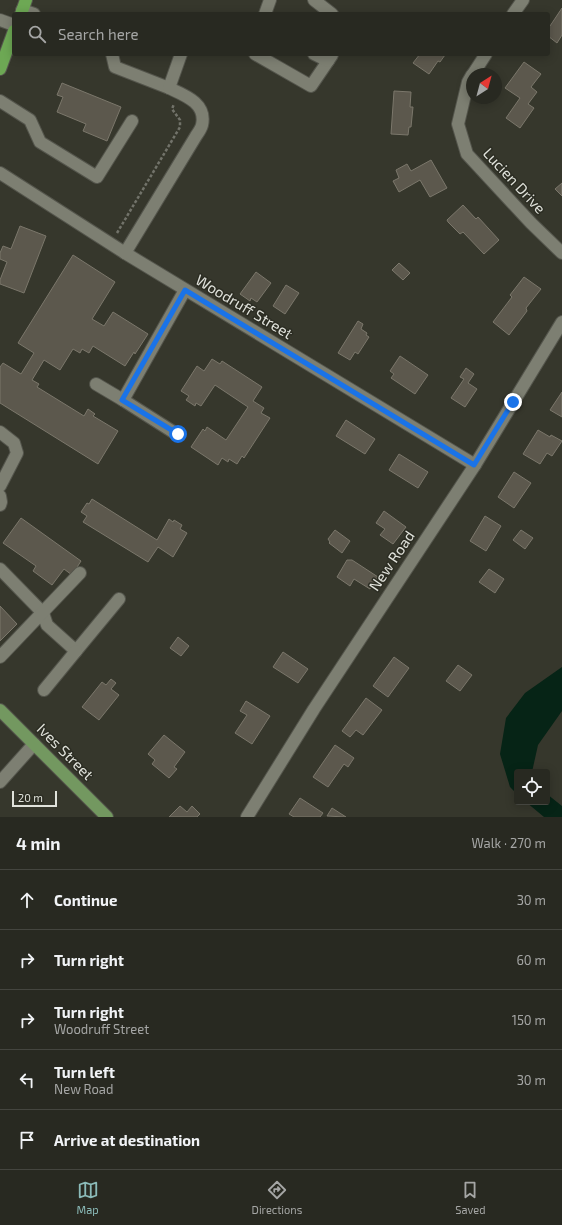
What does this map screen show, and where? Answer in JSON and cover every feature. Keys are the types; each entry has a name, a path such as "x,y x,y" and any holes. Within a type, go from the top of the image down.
{"highway":[{"path":"0,69 12,36"}],"main road":[{"name":"Ives Street","path":"0,710 107,817"}],"street":[{"path":"266,12 270,0"},
{"path":"314,0 329,12"},
{"path":"514,12 522,0"},
{"path":"0,20 12,24"},
{"path":"113,56 116,67 190,97 195,102 202,115 202,125 196,136 125,253"},
{"path":"173,90 181,56"},
{"path":"258,56 311,86 330,57"},
{"name":"Lucien Drive","path":"477,68 485,56"},
{"name":"Lucien Drive","path":"466,90 458,124 467,154 531,223 562,253"},
{"path":"0,101 30,120 40,142 97,177 132,121"},
{"name":"Woodruff Street","path":"0,173 185,290 474,465"},
{"path":"122,400 185,290"},
{"name":"New Road","path":"247,817 318,703 474,465 562,322"},
{"path":"96,384 178,434"},
{"path":"0,432 14,443 17,453 0,486"},
{"path":"0,496 0,505"},
{"path":"0,569 43,613 47,625 76,651"},
{"path":"0,657 80,573"},
{"path":"44,690 118,599"},
{"path":"0,782 34,744"}],"path":[{"path":"116,233 180,126 180,120 172,109 173,90"}],"shaded area":[{"path":"562,667 562,711 538,745 533,769 514,769 514,791 510,787 500,754 506,718 525,693"},
{"path":"550,796 562,806 562,817 544,817 530,805 550,805"}],"building":[{"path":"562,8 562,35 557,43 550,38 550,26"},
{"path":"418,56 444,56 440,62 438,61 429,74 413,63"},
{"path":"524,62 541,74 531,87 537,92 528,104 534,108 520,128 506,118 520,98 505,88"},
{"path":"62,83 121,107 107,141 83,131 86,124 57,112 63,97 57,95"},
{"path":"394,91 411,92 410,107 413,107 411,127 409,127 408,135 391,134"},
{"path":"431,160 447,188 430,197 420,180 399,192 393,181 399,178 396,170 407,164 411,171"},
{"path":"562,183 562,196 555,189"},
{"path":"463,205 476,219 478,217 499,240 484,254 463,232 460,234 447,220"},
{"path":"20,226 46,236 24,293 0,284 0,280 7,262 0,259 0,253 3,246 11,249"},
{"path":"73,255 115,282 92,319 104,326 113,312 148,334 125,366 93,346 89,353 82,349 80,353 73,349 60,370 44,360 32,380 39,384 37,387 84,416 88,409 95,414 93,416 118,431 98,464 0,403 0,367 3,363 21,374 34,353 18,343"},
{"path":"399,263 410,273 403,280 392,270"},
{"path":"256,272 271,283 257,302 251,298 250,301 240,294"},
{"path":"524,277 541,289 526,308 527,311 509,335 493,322 512,297 510,295"},
{"path":"286,285 299,293 285,314 273,306"},
{"path":"358,321 363,324 361,329 367,333 366,335 369,337 358,354 355,352 350,360 338,353"},
{"path":"400,356 428,375 415,394 391,378 394,374 390,371"},
{"path":"212,359 220,364 222,361 262,387 253,401 264,408 261,413 270,418 244,458 242,456 237,464 229,459 228,462 222,458 218,465 191,447 203,429 205,431 207,427 226,440 248,407 215,385 201,406 196,403 195,406 186,400 189,396 181,391 197,366 204,371"},
{"path":"466,368 474,374 468,383 477,389 465,407 451,398 464,379 460,377"},
{"path":"562,392 562,417 550,410"},
{"path":"346,420 375,439 365,454 336,436"},
{"path":"538,430 550,437 551,435 562,441 552,456 547,453 540,464 523,454"},
{"path":"399,454 428,472 418,488 389,470"},
{"path":"514,472 531,483 514,508 498,497"},
{"path":"92,499 157,540 169,519 182,525 180,529 187,533 173,557 158,547 148,562 83,522 87,516 81,512 87,503 89,504"},
{"path":"384,511 406,527 393,544 380,535 385,529 376,523"},
{"path":"485,516 501,526 486,551 470,541"},
{"path":"21,518 81,561 72,575 64,569 52,585 33,571 36,566 3,543"},
{"path":"335,530 350,541 342,553 329,543 330,542 328,539"},
{"path":"521,530 533,538 525,549 513,540"},
{"path":"347,560 352,560 378,577 370,589 354,579 350,586 337,577"},
{"path":"489,569 504,579 495,593 479,582"},
{"path":"0,606 17,624 0,641"},
{"path":"178,637 189,646 181,656 170,648"},
{"path":"283,652 308,669 298,683 273,667"},
{"path":"394,657 409,668 388,697 373,686"},
{"path":"458,665 472,675 460,691 446,681"},
{"path":"111,679 116,683 111,689 119,695 99,720 82,707 102,682 106,685"},
{"path":"366,698 382,710 363,735 356,730 350,737 342,731"},
{"path":"246,701 270,716 252,744 235,733 247,715 240,711"},
{"path":"164,735 185,752 174,767 177,769 169,778 152,764 155,760 148,754"},
{"path":"335,745 354,758 348,767 344,764 328,787 313,777"},
{"path":"300,798 323,813 320,817 294,817 289,814"},
{"path":"180,806 187,812 192,806 200,814 197,817 169,817"},
{"path":"332,808 346,817 327,816"}],"route":[{"path":"178,434 122,400 185,290 474,465 513,402"}]}
